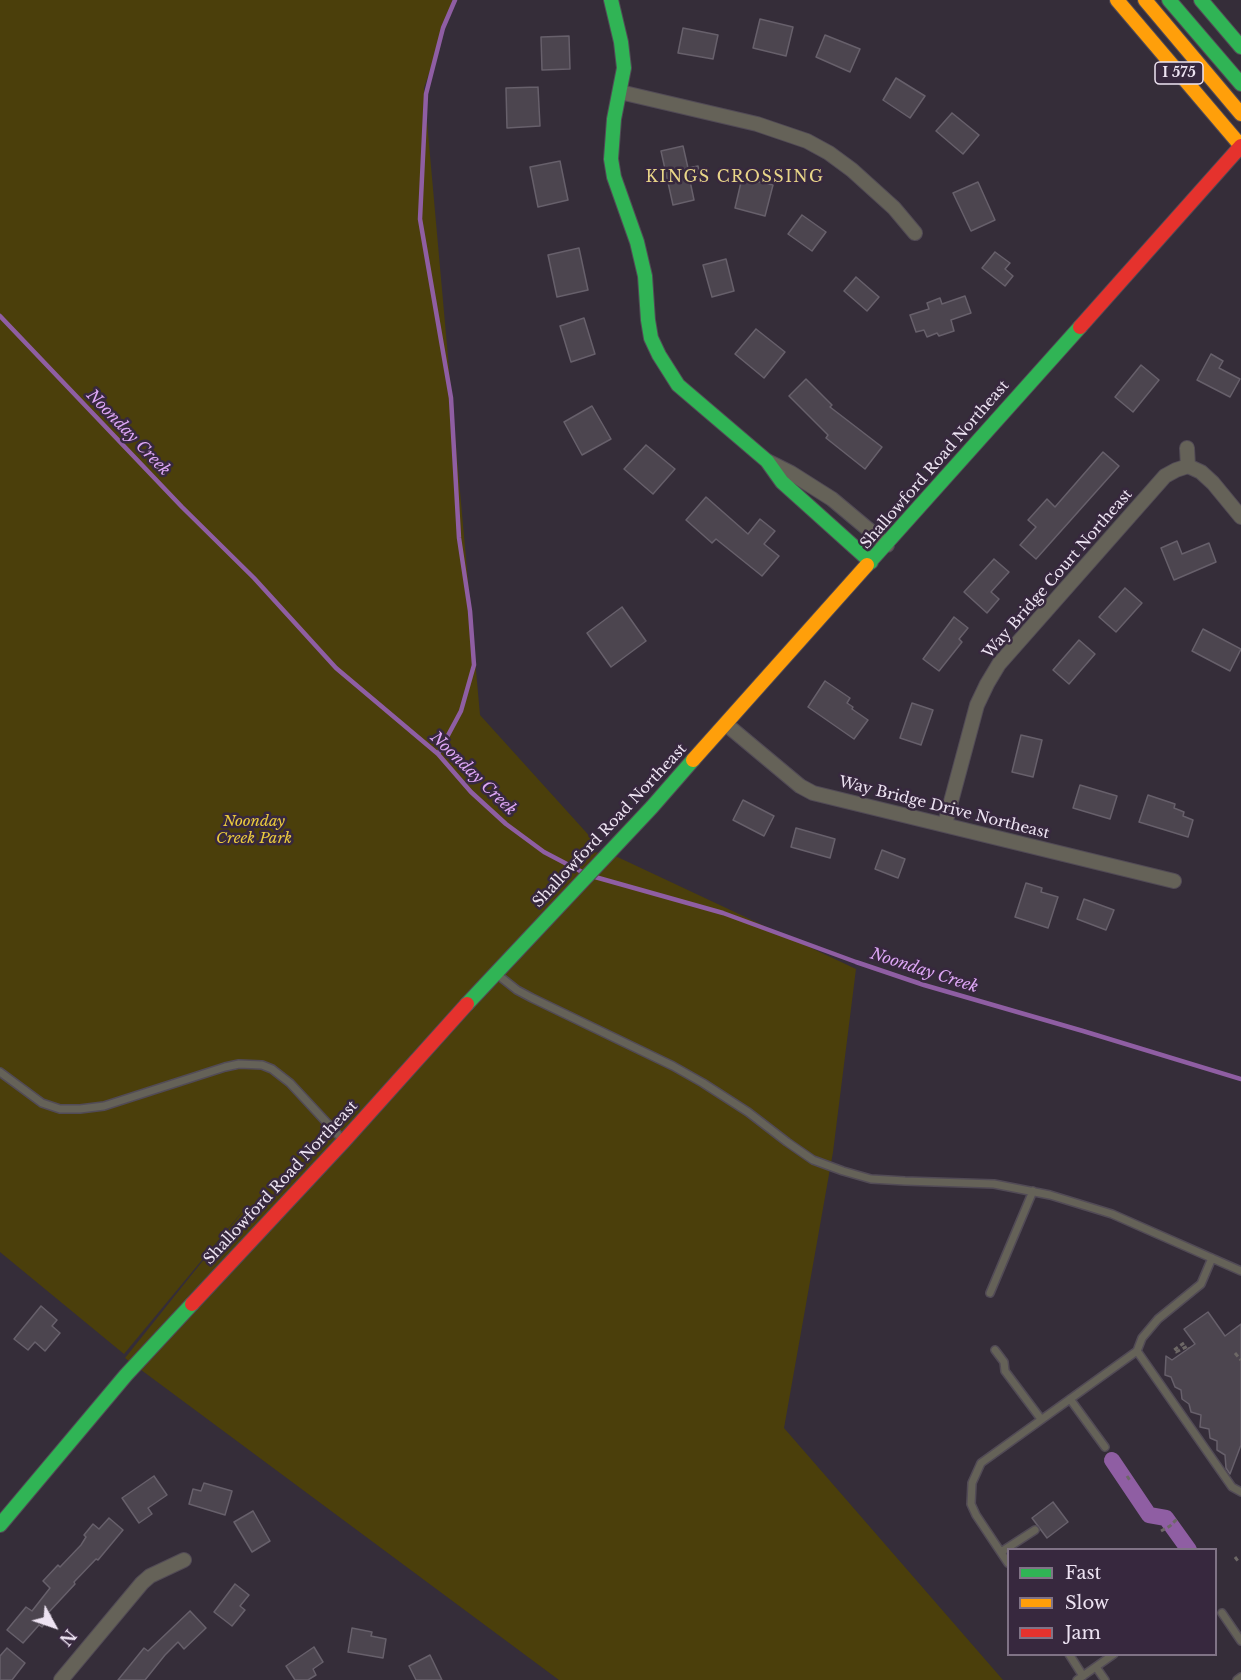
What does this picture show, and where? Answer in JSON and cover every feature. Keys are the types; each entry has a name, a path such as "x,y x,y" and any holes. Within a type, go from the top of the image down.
{"main road":[{"path":"611,0 621,42 624,68 614,118 611,159 614,177 637,242 645,276 651,338 678,385 767,461 782,482 871,562"},
{"name":"I 575","path":"1117,0 1241,146"},
{"path":"1145,0 1241,114"},
{"path":"1169,0 1241,84"},
{"path":"1201,0 1241,47"},
{"name":"Shallowford Road Northeast","path":"0,1525 126,1376 344,1141 517,949 727,725 1241,146"}],"street":[{"path":"620,92 757,124 807,141 829,153 852,170 894,208 915,233"},
{"path":"1187,448 1188,466 1201,472 1213,483 1241,517"},
{"path":"767,461 832,499 887,545"},
{"name":"Way Bridge Court Northeast","path":"945,824 978,705 999,664 1165,477 1188,466"},
{"name":"Way Bridge Drive Northeast","path":"727,725 800,786 813,793 1174,881"},
{"path":"61,1680 142,1583 150,1576 184,1560"}],"lane":[{"path":"495,973 525,994 673,1065 748,1112 813,1160 872,1179 994,1184 1033,1191 1112,1214 1241,1271"},
{"path":"0,1072 42,1103 60,1109 80,1109 104,1106 225,1067 240,1064 262,1065 272,1069 290,1083 344,1141"},
{"path":"990,1293 1033,1191"},
{"path":"1007,1561 971,1504 972,1483 981,1463 1137,1351 1142,1338 1158,1319 1201,1284 1212,1258"},
{"path":"995,1350 1004,1362 1005,1371 1041,1419"},
{"path":"1137,1351 1232,1486 1241,1492"},
{"path":"1070,1399 1105,1447"},
{"path":"1007,1548 1035,1530"},
{"path":"1001,1552 1007,1548"},
{"path":"1222,1613 1241,1641"},
{"path":"1070,1656 1080,1678 1111,1656"},
{"path":"1096,1667 1105,1680"}],"path":[{"path":"1184,1343 1174,1350 1176,1352 1188,1346 1189,1348"},
{"path":"1235,1353 1241,1360"},
{"path":"1127,1476 1131,1482"},
{"path":"1161,1531 1175,1521"},
{"path":"1235,1557 1238,1561"}],"green space":[{"name":"Noonday Creek Park","path":"0,0 454,0 424,88 480,715 594,841 584,852 609,853 856,969 833,1152 784,1428 1003,1680 559,1680 125,1358 250,1202 124,1354 0,1252"}],"building":[{"path":"760,19 793,27 786,56 753,48"},
{"path":"683,28 718,35 713,59 678,53"},
{"path":"825,35 860,49 850,72 816,57"},
{"path":"569,36 570,69 542,70 541,37"},
{"path":"896,78 925,96 910,118 883,100"},
{"path":"538,87 540,126 507,128 506,88"},
{"path":"952,113 979,135 963,154 936,131"},
{"path":"683,146 688,168 698,166 701,179 690,181 694,200 673,205 661,151"},
{"path":"560,161 568,200 538,207 530,167"},
{"path":"742,178 773,185 765,216 735,208"},
{"path":"978,182 995,220 971,231 953,193"},
{"path":"802,215 826,232 812,251 788,234"},
{"path":"579,248 588,290 557,297 548,255"},
{"path":"995,252 1010,263 1005,269 1013,276 1005,286 982,268"},
{"path":"726,259 734,291 712,297 703,265"},
{"path":"856,277 879,297 867,311 844,291"},
{"path":"965,296 971,313 951,320 954,331 927,337 924,330 916,332 910,315 929,309 927,303 940,298 942,304"},
{"path":"584,318 595,354 571,362 560,326"},
{"path":"756,329 785,352 764,378 735,354"},
{"path":"1211,354 1223,361 1219,368 1240,379 1230,397 1197,380"},
{"path":"1141,365 1159,380 1133,412 1115,397"},
{"path":"806,379 832,405 830,407 882,447 865,469 826,438 828,435 789,396"},
{"path":"592,406 611,439 582,455 564,422"},
{"path":"646,445 675,469 653,494 624,469"},
{"path":"1103,452 1119,466 1036,559 1020,545 1036,527 1028,520 1047,499 1055,507"},
{"path":"706,497 748,534 760,519 775,531 764,544 779,556 762,576 716,539 712,543 686,520"},
{"path":"1177,541 1182,554 1209,543 1216,562 1174,580 1161,548"},
{"path":"994,559 1009,572 991,592 999,599 987,613 964,592"},
{"path":"1125,588 1142,603 1116,632 1099,617"},
{"path":"622,607 646,641 611,667 587,633"},
{"path":"954,617 968,628 959,639 962,642 939,671 923,659"},
{"path":"1203,629 1241,649 1230,671 1192,651"},
{"path":"1079,640 1095,654 1069,684 1053,670"},
{"path":"825,681 850,698 847,703 868,720 854,739 808,707"},
{"path":"912,703 933,710 921,745 900,738"},
{"path":"1021,735 1042,740 1033,777 1012,772"},
{"path":"1080,785 1117,796 1110,819 1073,808"},
{"path":"1148,795 1175,804 1174,808 1184,812 1183,816 1193,820 1188,837 1139,822"},
{"path":"743,800 774,816 764,836 733,820"},
{"path":"796,828 835,839 830,858 791,847"},
{"path":"882,850 905,859 898,878 875,869"},
{"path":"1026,883 1042,888 1041,892 1058,897 1048,928 1015,917"},
{"path":"1084,899 1114,910 1106,930 1077,919"},
{"path":"41,1306 57,1320 52,1326 60,1333 45,1351 35,1342 28,1350 14,1339"},
{"path":"1208,1312 1225,1336 1241,1324 1241,1445 1230,1474 1226,1468 1225,1455 1217,1450 1217,1441 1210,1438 1209,1429 1200,1427 1201,1415 1191,1412 1189,1404 1182,1399 1181,1390 1175,1387 1171,1377 1165,1375 1166,1356 1172,1360 1195,1344 1184,1329"},
{"path":"154,1476 167,1495 148,1508 152,1514 139,1523 122,1498"},
{"path":"204,1483 232,1491 225,1515 189,1504 193,1489 201,1491"},
{"path":"1053,1502 1068,1522 1047,1538 1032,1518"},
{"path":"253,1511 270,1541 252,1552 234,1522"},
{"path":"109,1518 123,1530 48,1613 51,1615 42,1627 39,1625 23,1643 7,1630 26,1607 32,1611 50,1588 43,1581 81,1545 86,1537 84,1535 93,1524 99,1529"},
{"path":"235,1584 249,1595 240,1606 245,1610 232,1626 214,1612"},
{"path":"190,1611 206,1628 184,1649 178,1642 145,1680 118,1680 144,1648 148,1651"},
{"path":"352,1628 372,1632 371,1636 386,1639 383,1658 348,1652"},
{"path":"314,1647 323,1662 313,1669 316,1675 308,1680 295,1680 286,1666"},
{"path":"7,1648 25,1663 12,1680 0,1680 0,1656"},
{"path":"430,1655 442,1680 416,1680 409,1666"}],"waterway":[{"path":"438,754 461,711 474,665 470,611 459,538 451,398 420,219 426,94 443,28 455,0"},
{"name":"Noonday Creek","path":"0,316 182,507 254,578 336,668 438,754 471,792 506,824 544,852 584,873"},
{"name":"Noonday Creek","path":"595,877 723,913 924,985 1241,1079"},
{"path":"1112,1460 1149,1515 1166,1518 1188,1548"}],"traffic: fast":[{"path":"611,0 621,42 624,68 614,119 611,159 614,177 637,242 645,276 651,338 678,385 767,461 782,482 871,562"},
{"path":"1169,0 1241,84"},
{"path":"1201,0 1241,47"},
{"path":"867,565 1080,327"},
{"path":"467,1004 652,807 693,760"},
{"path":"0,1525 126,1375 192,1304"}],"traffic: slow":[{"path":"1117,0 1241,146"},
{"path":"1145,0 1241,114"},
{"path":"693,760 867,565"}],"traffic: jam":[{"path":"1080,327 1241,146"},
{"path":"192,1304 344,1141 467,1004"}],"district":[{"name":"KINGS CROSSING","path":"735,177"}]}
